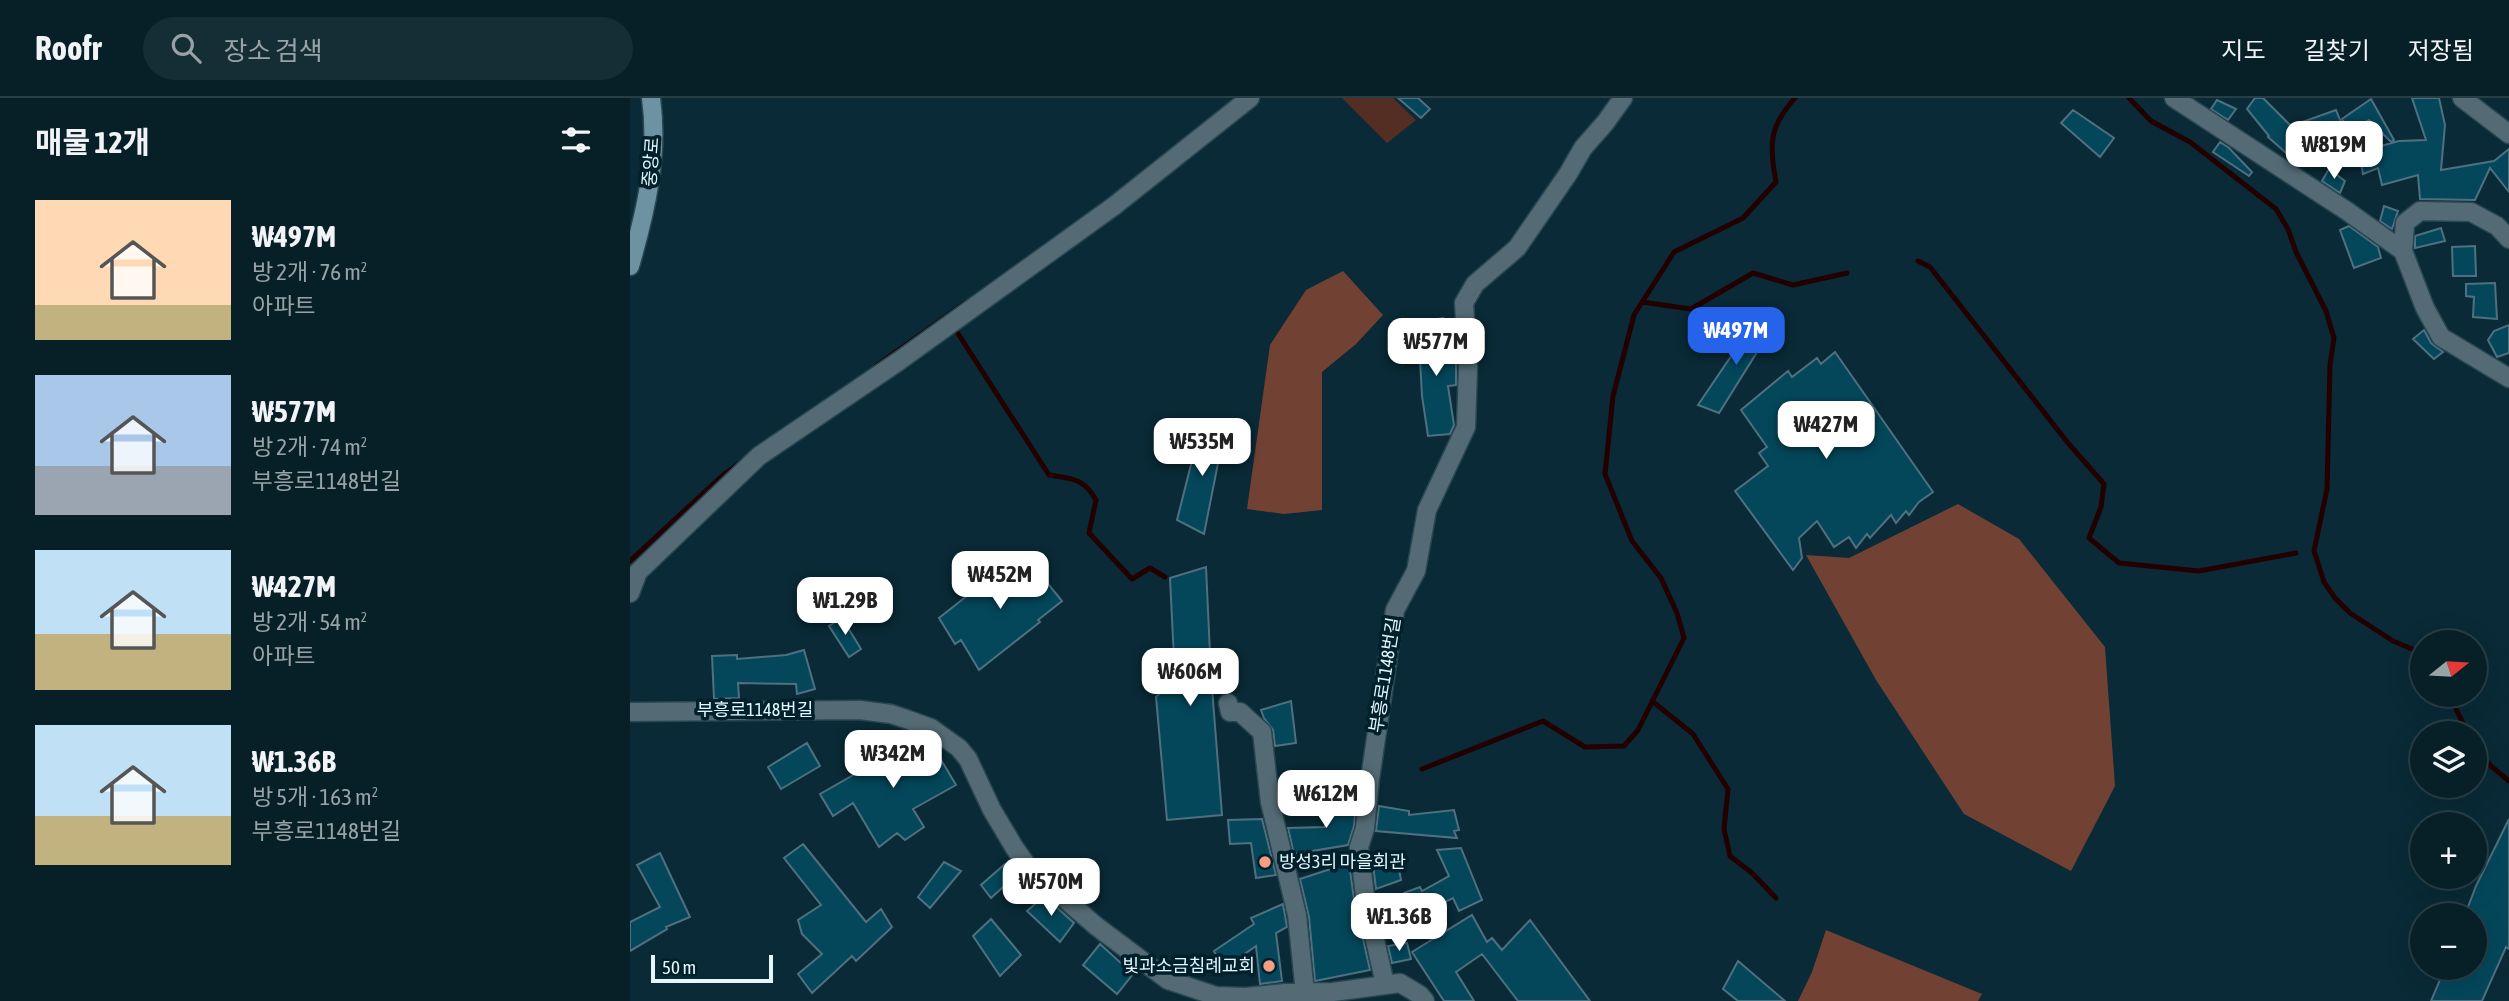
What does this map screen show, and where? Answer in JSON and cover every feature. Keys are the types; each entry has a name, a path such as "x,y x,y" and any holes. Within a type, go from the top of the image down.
{"main road":[{"name":"중앙로","path":"630,266 650,185 653,146 651,98"}],"street":[{"path":"630,593 638,572 759,456 899,361 1114,206 1250,98"},
{"name":"부흥로1148번길","path":"1385,984 1365,896 1359,848 1365,828 1395,610 1416,570 1427,510 1466,427 1468,367 1464,303 1475,284 1517,248 1569,174 1583,148 1623,98"},
{"path":"2462,98 2509,134"},
{"path":"2178,99 2403,251"},
{"path":"2509,239 2497,226 2471,212 2420,211 2404,223 2403,251 2425,308 2441,337 2509,378"},
{"path":"1228,703 1230,712 1240,712 1262,732 1270,802 1297,915 1305,993"},
{"name":"부흥로1148번길","path":"630,712 860,710 891,714 931,728 959,748 968,759 992,810 1028,867 1096,926 1168,980 1216,996 1246,997 1305,993 1334,997 1399,982 1425,1001"}],"shaded area":[{"path":"1342,98 1393,98 1416,120 1387,143"},
{"path":"1343,271 1383,315 1356,344 1322,372 1322,510 1284,514 1247,509 1270,345 1306,290"},
{"path":"1958,504 2019,539 2105,647 2115,786 2071,871 1964,814 1876,680 1806,555 1849,558"},
{"path":"1826,930 1982,994 1978,1001 1798,1001 1812,972"}],"building":[{"path":"1398,98 1418,98 1430,109 1421,118"},
{"path":"2255,98 2263,98 2291,126 2336,110 2344,130 2334,137 2327,128 2314,134 2294,160 2268,137 2247,109"},
{"path":"2412,98 2439,98 2445,125 2441,170 2494,161 2509,149 2509,192 2490,168 2475,200 2420,199 2418,175 2382,185 2378,168 2363,174 2359,152 2399,141 2426,140"},
{"path":"2371,99 2394,140 2391,142 2369,120 2350,131 2342,119"},
{"path":"2217,100 2236,109 2228,120 2211,109"},
{"path":"2073,110 2114,138 2100,157 2061,123"},
{"path":"2220,142 2252,172 2249,176 2213,152"},
{"path":"2329,169 2345,181 2340,193 2322,181"},
{"path":"2384,206 2398,211 2392,229 2380,221"},
{"path":"2349,226 2378,247 2381,258 2354,268 2340,230"},
{"path":"2441,228 2445,241 2415,248 2415,236"},
{"path":"2475,246 2476,276 2453,276 2452,247"},
{"path":"2495,283 2497,319 2473,317 2474,297 2466,296 2466,284"},
{"path":"1443,318 1447,363 1456,361 1456,385 1448,386 1454,425 1450,434 1428,436 1422,396 1418,323"},
{"path":"1757,318 1774,325 1719,413 1698,405"},
{"path":"2509,325 2509,353 2497,357 2488,340 2494,331"},
{"path":"2424,330 2431,343 2443,352 2434,359 2413,339"},
{"path":"1835,352 1933,492 1919,502 1909,515 1906,511 1896,523 1891,515 1870,538 1867,534 1856,548 1849,537 1834,547 1817,521 1799,538 1802,558 1793,570 1735,491 1768,466 1759,453 1767,447 1741,410 1788,371 1792,377 1817,358 1821,364"},
{"path":"1202,421 1225,428 1204,534 1177,520"},
{"path":"1024,554 1062,601 979,670 961,640 955,644 939,618"},
{"path":"1206,567 1222,815 1167,820 1156,697 1175,679 1170,578"},
{"path":"842,618 861,649 849,657 829,626"},
{"path":"804,650 815,689 797,694 796,684 738,683 739,698 714,699 712,656 737,655 737,659 786,655"},
{"path":"1291,701 1296,743 1275,746 1273,730 1261,710"},
{"path":"919,736 938,759 940,758 956,785 913,809 924,827 905,840 897,833 879,847 853,803 833,816 820,794 883,758 881,755"},
{"path":"807,743 820,766 781,789 768,767"},
{"path":"1356,803 1354,826 1348,845 1294,854 1288,828 1325,827 1326,804"},
{"path":"1379,806 1409,811 1409,815 1454,810 1459,830 1454,831 1457,838 1376,831"},
{"path":"1262,819 1276,875 1256,878 1251,843 1230,844 1228,820"},
{"path":"2509,819 2509,949 2506,947 2482,1001 2431,1001 2440,980 2487,980 2487,903 2470,903 2475,889 2487,889 2487,864"},
{"path":"803,844 866,922 881,909 892,927 856,961 852,956 812,993 798,974 822,954 802,934 798,920 821,905 784,858"},
{"path":"1461,848 1482,900 1459,911 1453,898 1416,916 1412,907 1406,909 1404,893 1420,887 1422,891 1449,876 1437,850"},
{"path":"660,853 690,917 666,927 667,929 630,951 630,922 660,907 637,865"},
{"path":"1396,853 1401,880 1376,889 1372,856"},
{"path":"944,862 961,871 930,908 918,897"},
{"path":"1349,863 1370,970 1315,981 1309,917 1300,879"},
{"path":"1005,864 1014,877 991,898 981,885"},
{"path":"1044,896 1074,923 1060,942 1027,911"},
{"path":"1283,904 1287,927 1276,933 1282,981 1260,984 1256,946 1223,969 1214,951 1254,924 1251,918"},
{"path":"1472,915 1487,942 1492,938 1502,950 1530,920 1590,1001 1518,1001 1482,954 1456,972 1474,1001 1444,1001 1412,952"},
{"path":"991,919 1021,955 1000,976 973,936"},
{"path":"1407,943 1411,959 1392,963 1388,946"},
{"path":"1100,944 1133,974 1117,994 1083,965"},
{"path":"1738,961 1785,1001 1738,1001 1723,989"}],"waterway":[{"path":"1422,769 1543,721 1585,747 1624,746 1638,730 1684,638 1677,613 1661,578 1632,541 1605,474 1613,396 1634,315 1674,252 1743,218 1776,182 1772,158 1773,137 1780,118 1795,98"},
{"path":"2129,98 2151,121 2190,142 2276,209 2288,229 2296,252 2326,311 2334,338 2330,365 2327,489 2314,551 2324,582 2335,598 2350,613 2393,641 2410,648"},
{"path":"1918,261 1930,267 2068,443 2104,484 2101,507 2089,538 2119,563 2199,571 2296,553"},
{"path":"1642,302 1691,309 1753,273 1793,285 1847,273"},
{"path":"876,366 965,303"},
{"path":"957,332 1049,475 1082,483 1096,500 1089,533 1132,579 1150,568 1165,577"},
{"path":"630,561 723,475 743,461"},
{"path":"1652,701 1693,734 1728,789 1724,829 1730,856 1752,873 1776,898"},
{"path":"2455,707 2462,721"},
{"path":"2487,761 2509,781"}],"place":[{"name":"방성3리 마을회관","path":"1265,862"},
{"name":"빛과소금침례교회","path":"1269,966"}]}
